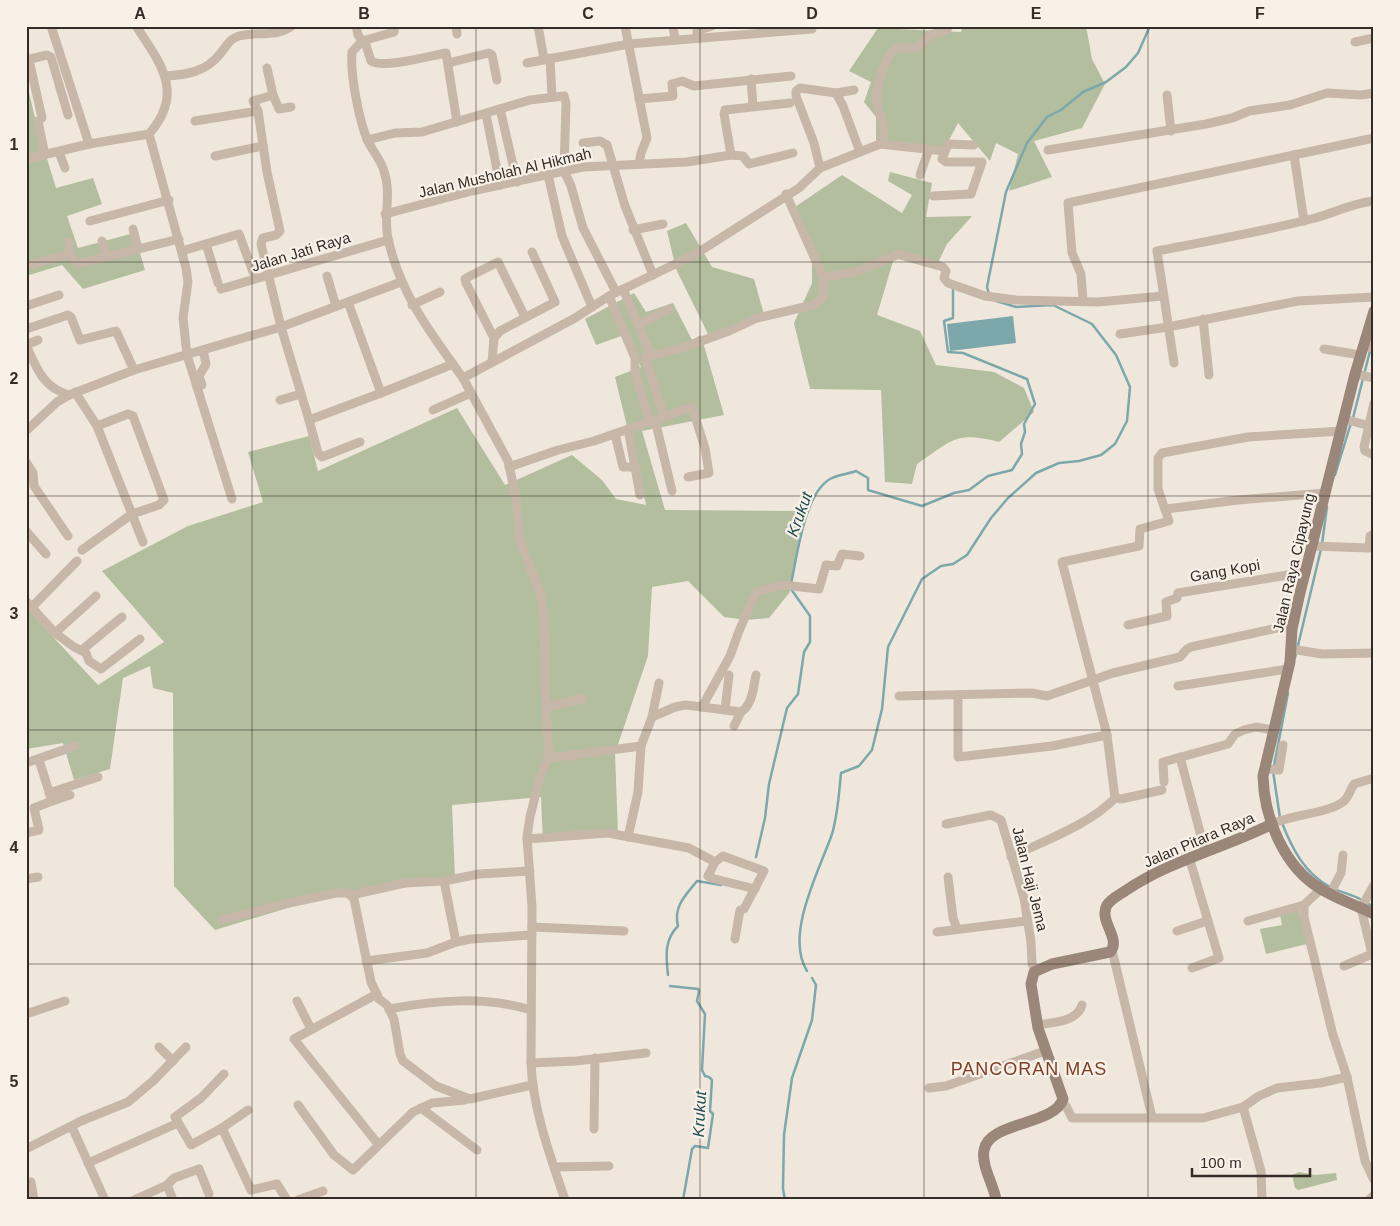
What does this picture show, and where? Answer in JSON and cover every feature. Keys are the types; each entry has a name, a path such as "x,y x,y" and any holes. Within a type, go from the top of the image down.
{"main road":[{"name":"Jalan Raya Cipayung","path":"1374,311 1372,325 1356,374 1325,493 1314,546 1292,629 1292,650 1273,730 1272,765 1263,788 1274,823 1295,867 1330,890 1364,904 1374,914"},
{"name":"Jalan Pitara Raya","path":"1112,950 1113,940 1106,920 1108,905 1131,887 1189,857 1274,823"},
{"path":"996,1200 984,1155 988,1143 1010,1128 1052,1112 1061,1104 1063,1097 1045,1051 1038,1025 1031,984 1036,970 1073,959 1103,955 1112,950"}],"street":[{"path":"50,26 89,144"},
{"path":"26,158 89,144 149,134 161,120 169,94 157,57 136,26"},
{"path":"164,76 193,73 204,68 217,58 230,41 238,36 276,34 292,26"},
{"path":"356,26 358,35 366,44 371,61 376,64 446,53 457,122"},
{"path":"395,26 394,32 362,41 352,52 351,61 353,80 367,140 385,172 389,200 385,214 388,240 401,282 412,305 462,378 504,452 510,467 516,497 520,541 543,605 548,758 540,777 530,817 528,839 532,931 531,1063 532,1085 544,1138 566,1200"},
{"path":"538,26 547,59 552,97"},
{"path":"625,26 647,138 639,164"},
{"path":"673,26 676,39"},
{"path":"696,37 698,31 712,26"},
{"path":"880,144 885,133 876,94 889,57 897,48 919,48 930,35 947,30 948,26"},
{"path":"527,63 629,44 812,28"},
{"path":"1355,42 1374,38"},
{"path":"448,63 489,53 492,55 497,80"},
{"path":"45,155 28,60 47,55 52,57 68,115"},
{"path":"267,68 273,95 279,108 291,107"},
{"path":"639,99 673,96 672,88 674,82 682,81 694,86 792,76"},
{"path":"751,79 753,106"},
{"path":"820,168 814,143 797,101 796,91 800,88 836,93 854,90"},
{"path":"836,93 860,152"},
{"path":"1048,150 1171,131 1232,118 1249,111 1290,105 1327,93 1361,95 1374,93"},
{"path":"273,95 253,100 258,111 263,146 280,228 278,234 261,240 281,327 318,453 322,457 360,442"},
{"path":"1166,95 1171,131"},
{"path":"367,140 395,133 422,132 530,100 564,96 566,99 564,171 571,186 583,228 616,292 638,325 651,355"},
{"path":"790,103 725,110 724,114 731,156 743,156 749,164 793,154"},
{"path":"500,109 517,182"},
{"path":"195,121 258,111"},
{"path":"486,114 500,185"},
{"path":"149,134 169,200 188,282 183,318 187,355 232,499"},
{"path":"1083,300 1081,274 1072,252 1068,204 1374,138"},
{"path":"583,143 600,141 606,143 634,230 653,275"},
{"path":"462,378 616,292 694,255 786,194 799,188 820,168 880,144 944,151"},
{"path":"932,196 971,194 983,159 943,161 944,151 948,144 974,145"},
{"path":"215,156 263,146"},
{"path":"920,175 928,149"},
{"path":"59,152 65,168"},
{"path":"1294,155 1304,221"},
{"name":"Jalan Musholah Al Hikmah","path":"385,214 564,171 612,164 687,162 731,156"},
{"path":"548,175 562,236 592,307"},
{"path":"664,416 645,357 682,348 730,331 757,318 813,305 822,299 824,293 823,277 786,194"},
{"path":"90,221 169,200"},
{"path":"1174,363 1157,251 1304,221 1359,203 1374,201"},
{"path":"634,230 663,224"},
{"path":"133,229 138,249"},
{"path":"182,251 239,234 252,272"},
{"path":"69,242 70,254 77,264 179,239"},
{"name":"Jalan Jati Raya","path":"206,244 220,286 270,276 388,240"},
{"path":"102,241 108,257"},
{"path":"494,338 505,328 559,300 532,252"},
{"path":"26,266 70,254"},
{"path":"823,277 856,272 899,254 943,267 946,272 944,278 948,283 996,298 1033,301 1083,300 1098,302 1163,296"},
{"path":"492,362 494,338 465,280 498,262 525,317"},
{"path":"327,276 336,306"},
{"path":"26,431 57,402 72,394 134,370 281,327 401,282"},
{"path":"412,305 440,292"},
{"path":"616,292 635,358 635,372 652,420 672,491"},
{"path":"26,306 59,295"},
{"path":"1120,334 1168,327 1298,301 1374,297"},
{"path":"348,302 381,393"},
{"path":"638,325 669,309"},
{"path":"26,329 68,315 71,316 80,340 116,331 134,370"},
{"path":"1203,319 1209,375"},
{"path":"38,340 26,345 42,378 54,389 72,394 97,426 143,542"},
{"path":"1324,349 1365,349"},
{"path":"203,350 206,364 200,376 232,486"},
{"path":"309,420 453,364"},
{"path":"1356,374 1373,378"},
{"path":"433,410 471,393"},
{"path":"280,400 301,394"},
{"path":"1374,403 1364,447 1365,451 1374,455"},
{"path":"510,467 615,434 689,407 694,408 705,448 709,473 688,477"},
{"path":"82,550 132,514 159,505 164,500 134,418 128,414 97,426"},
{"path":"1345,419 1368,425"},
{"path":"628,429 640,495"},
{"path":"1115,798 1107,735 1062,562 1139,546 1140,529 1169,522 1158,483 1158,458 1162,453 1248,437 1342,431"},
{"path":"615,434 623,467 630,466"},
{"path":"26,462 33,473 34,486 68,536"},
{"path":"1166,509 1238,500 1325,493"},
{"path":"26,531 46,554"},
{"path":"1314,546 1370,548 1370,536 1374,534"},
{"path":"702,707 730,656 756,592 784,585 819,590 826,565 837,566 842,554 860,556"},
{"path":"77,561 29,604 55,633 86,653 89,661 101,669 140,639"},
{"name":"Gang Kopi","path":"1128,625 1167,616 1166,602 1177,598 1178,593 1306,572"},
{"path":"55,633 96,596"},
{"path":"82,650 122,617"},
{"path":"899,696 1032,693 1047,696 1137,665 1180,657 1187,649 1219,640 1282,627 1292,629"},
{"path":"1292,650 1322,654 1374,653"},
{"path":"1178,686 1288,669"},
{"path":"725,710 729,675"},
{"path":"734,726 741,712 747,708 756,675"},
{"path":"628,837 638,792 641,746 652,717 659,683"},
{"path":"958,696 958,757 1052,746 1107,735"},
{"path":"546,707 582,699"},
{"path":"652,717 675,707 686,705 741,712"},
{"path":"1011,857 1083,820 1104,808 1115,798 1163,786 1163,762 1228,744 1235,734 1244,730 1256,727 1273,730"},
{"path":"1272,765 1283,745"},
{"path":"26,763 75,746"},
{"path":"548,758 641,746"},
{"path":"1180,758 1205,851"},
{"path":"38,760 51,797"},
{"path":"26,833 39,830 33,805 98,777"},
{"path":"1274,823 1339,805 1347,798 1354,784 1374,778"},
{"path":"51,797 70,795"},
{"name":"Jalan Haji Jema","path":"946,824 991,815 999,817 1024,898 1026,921 1031,942 1032,964 1036,970"},
{"path":"528,839 600,833 689,848 715,862"},
{"path":"1248,921 1304,905 1330,890 1343,868 1344,855"},
{"path":"735,938 740,910 744,909 755,889 764,871 723,856 718,857 708,876 755,889"},
{"path":"1189,857 1219,958 1192,968"},
{"path":"221,920 336,893 347,892 352,895 405,883 444,881 479,874 530,871"},
{"path":"26,879 38,877"},
{"path":"948,877 953,918 957,929"},
{"path":"444,881 456,942"},
{"path":"1344,966 1372,954 1364,904 1374,885"},
{"path":"352,895 366,961 377,994 394,1019 403,1062 436,1086 470,1099"},
{"path":"1304,905 1308,932 1333,1035 1347,1077 1365,1161 1374,1180"},
{"path":"938,932 1026,921"},
{"path":"1177,930 1207,922"},
{"path":"366,961 427,953 456,942 532,931 624,931"},
{"path":"1112,950 1141,1054 1152,1116"},
{"path":"377,994 294,1039 378,1144"},
{"path":"389,1009 416,1004 475,1000 499,1002 531,1010"},
{"path":"26,1014 65,1001"},
{"path":"297,1001 311,1029"},
{"path":"1038,1025 1078,1015 1082,1004"},
{"path":"26,1149 132,1099 173,1061 186,1046"},
{"path":"159,1047 173,1061"},
{"path":"929,1088 946,1086 1045,1051"},
{"path":"531,1063 576,1062 595,1058 646,1053"},
{"path":"594,1129 595,1058"},
{"path":"224,1074 201,1098 175,1116 192,1146 248,1110"},
{"path":"1061,1104 1066,1106 1072,1118 1152,1116 1197,1119 1243,1107 1259,1096 1277,1088 1313,1084 1347,1077"},
{"path":"298,1105 334,1155 353,1170 412,1112 432,1103 470,1099 532,1085"},
{"path":"1243,1107 1250,1125 1261,1171 1262,1200"},
{"path":"422,1108 477,1150"},
{"path":"88,1163 178,1124"},
{"path":"72,1127 105,1200"},
{"path":"222,1128 251,1190 277,1184 287,1200"},
{"path":"555,1167 609,1166"},
{"path":"134,1200 167,1185 174,1178 199,1169 209,1194"},
{"path":"31,1182 34,1200"},
{"path":"167,1185 173,1200"},
{"path":"298,1200 323,1191"},
{"path":"1369,1200 1374,1195"}],"green space":[{"path":"962,26 1086,26 1092,59 1105,84 1082,128 1034,141 1052,177 1009,191 1018,154 996,143 990,161 958,123 945,148 876,140 876,117 864,102 871,82 849,71 878,28 961,32"},
{"path":"26,80 37,126 56,188 93,178 102,204 67,216 78,248 134,233 145,270 83,289 62,265 26,276"},
{"path":"890,172 932,183 926,217 972,216 947,244 935,269 894,258 877,315 920,331 936,365 994,372 1024,388 1034,412 999,442 973,437 955,440 947,444 917,464 912,484 885,482 881,390 810,389 794,323 812,283 812,248 795,207 842,175 902,213 912,195 888,181"},
{"path":"686,223 712,267 754,279 765,318 708,334 676,269 667,231"},
{"path":"634,293 646,312 673,303 692,340 701,335 724,415 642,431 665,510 809,511 801,532 790,592 769,618 746,620 724,617 688,581 652,587 648,656 615,753 618,834 543,841 541,797 452,805 455,878 317,899 215,930 174,886 173,693 153,688 150,666 123,678 110,769 74,780 63,743 26,749 26,606 98,685 164,642 102,571 188,526 263,502 248,452 309,436 318,471 457,408 505,485 572,455 602,480 616,499 646,505 615,377 641,367 627,334 596,345 585,319"},
{"path":"1299,910 1307,944 1266,954 1260,929 1282,925 1280,915"},
{"path":"1299,1172 1315,1175 1336,1173 1337,1180 1298,1190 1295,1188 1292,1175"}],"water":[{"path":"1013,316 1016,343 950,351 947,324"}],"waterway":[{"path":"989,294 987,287 1006,192 1027,143 1047,117 1061,110 1083,92 1106,82 1126,67 1138,53 1150,26"},
{"name":"Krukut","path":"791,584 799,543 808,512 821,487 830,479 856,471 868,478 868,490 922,506 954,493 969,490 988,476 1012,470 1022,454 1021,444 1025,432 1024,424 1035,404 1027,379 963,353 948,352 944,321 953,318 953,288"},
{"path":"807,971 801,956 802,921 806,902 832,834 838,804 841,773 859,766 872,750 882,709 888,647 922,579 941,566 953,564 967,555 991,518 1008,498 1036,473 1059,463 1079,461 1101,455 1115,444 1127,421 1130,387 1116,355 1092,324 1053,305 1016,307 993,300"},
{"path":"1371,345 1374,337"},
{"path":"1353,418 1370,351"},
{"path":"1335,475 1351,423"},
{"path":"1322,544 1327,507"},
{"path":"1295,658 1321,549"},
{"name":"Krukut","path":"756,857 765,818 769,784 787,708 798,694 804,652 810,642 810,616 791,589"},
{"path":"1280,818 1273,771 1288,693"},
{"path":"1282,823 1295,851 1313,875 1330,887 1362,900"},
{"name":"Krukut","path":"668,975 668,943 673,931 678,926 677,912 682,901 697,881 721,885"},
{"path":"1367,903 1374,907"},
{"path":"785,1200 783,1189 784,1135 792,1078 812,1020 816,985 812,978"},
{"name":"Krukut","path":"670,986 698,989 699,991 697,1001 705,1014 702,1070 705,1076 712,1080 710,1111 713,1114 708,1148 695,1146 692,1149 683,1200"}],"district":[{"name":"PANCORAN MAS","path":"1029,1069"}]}
